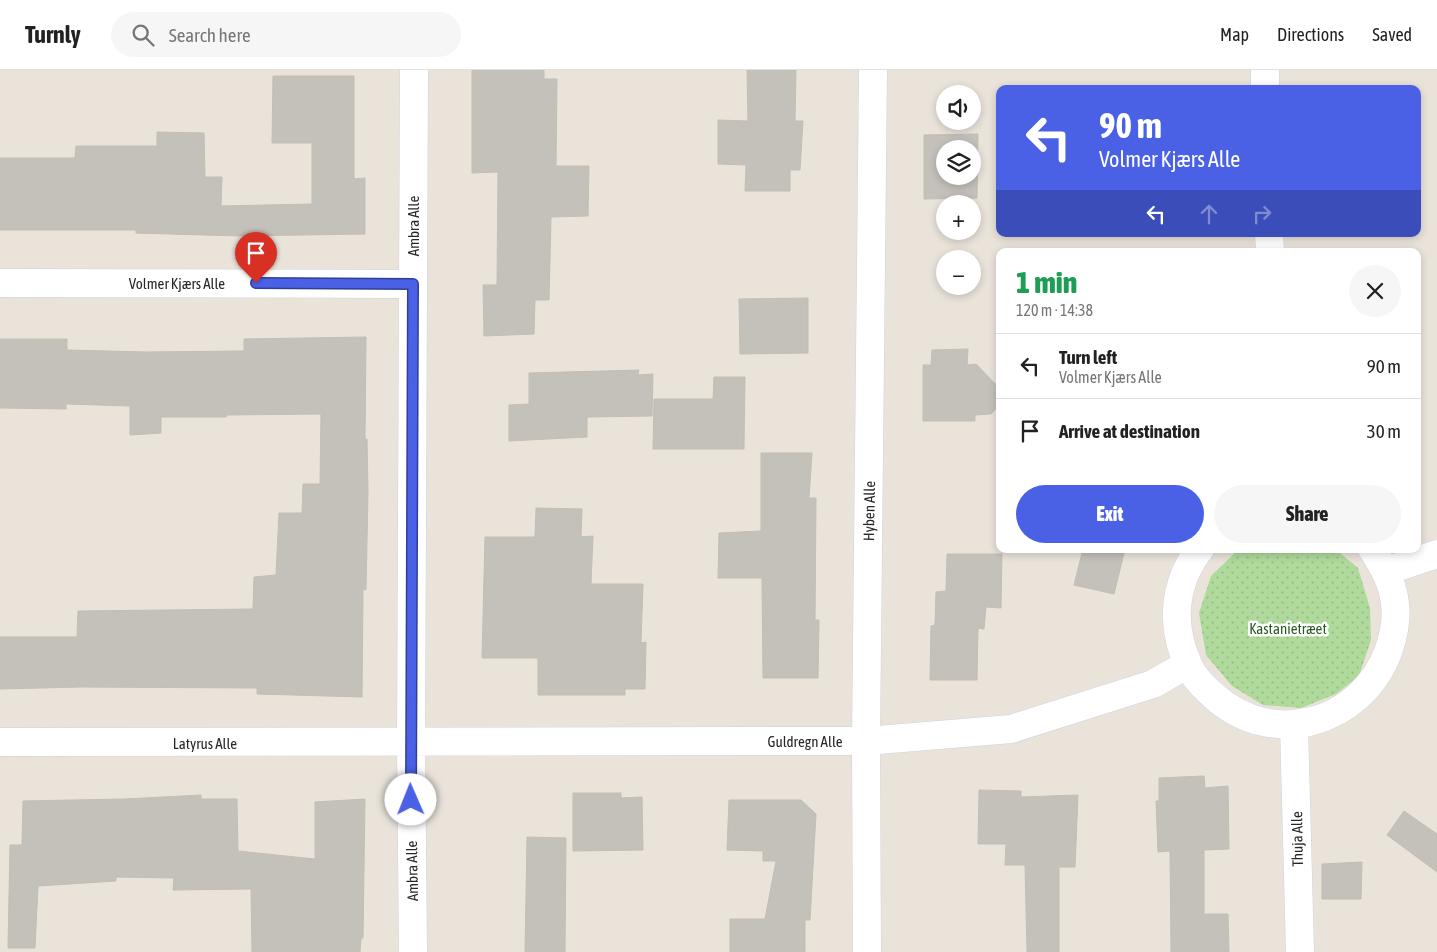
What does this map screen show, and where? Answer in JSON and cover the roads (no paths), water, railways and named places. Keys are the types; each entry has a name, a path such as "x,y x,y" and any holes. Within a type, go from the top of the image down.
{"street":[{"name":"Ambra Alle","path":"413,952 410,743 414,70"},
{"name":"Hyben Alle","path":"867,952 866,741 873,70"},
{"path":"1265,70 1266,85"},
{"name":"Volmer Kjærs Alle","path":"0,283 413,284"},
{"path":"1197,553 1192,559 1179,590 1176,622 1186,665 1200,685 1227,708 1259,722 1294,725 1328,717 1358,698 1380,672 1393,639 1396,605 1379,560 1437,554"},
{"name":"Guldregn Alle","path":"410,743 866,741 1011,728 1153,684 1186,665"},
{"name":"Thuja Alle","path":"1294,725 1300,952"},
{"name":"Latyrus Alle","path":"0,742 410,743"}],"park label":[{"name":"Kastanietræet","path":"1288,628"}]}
